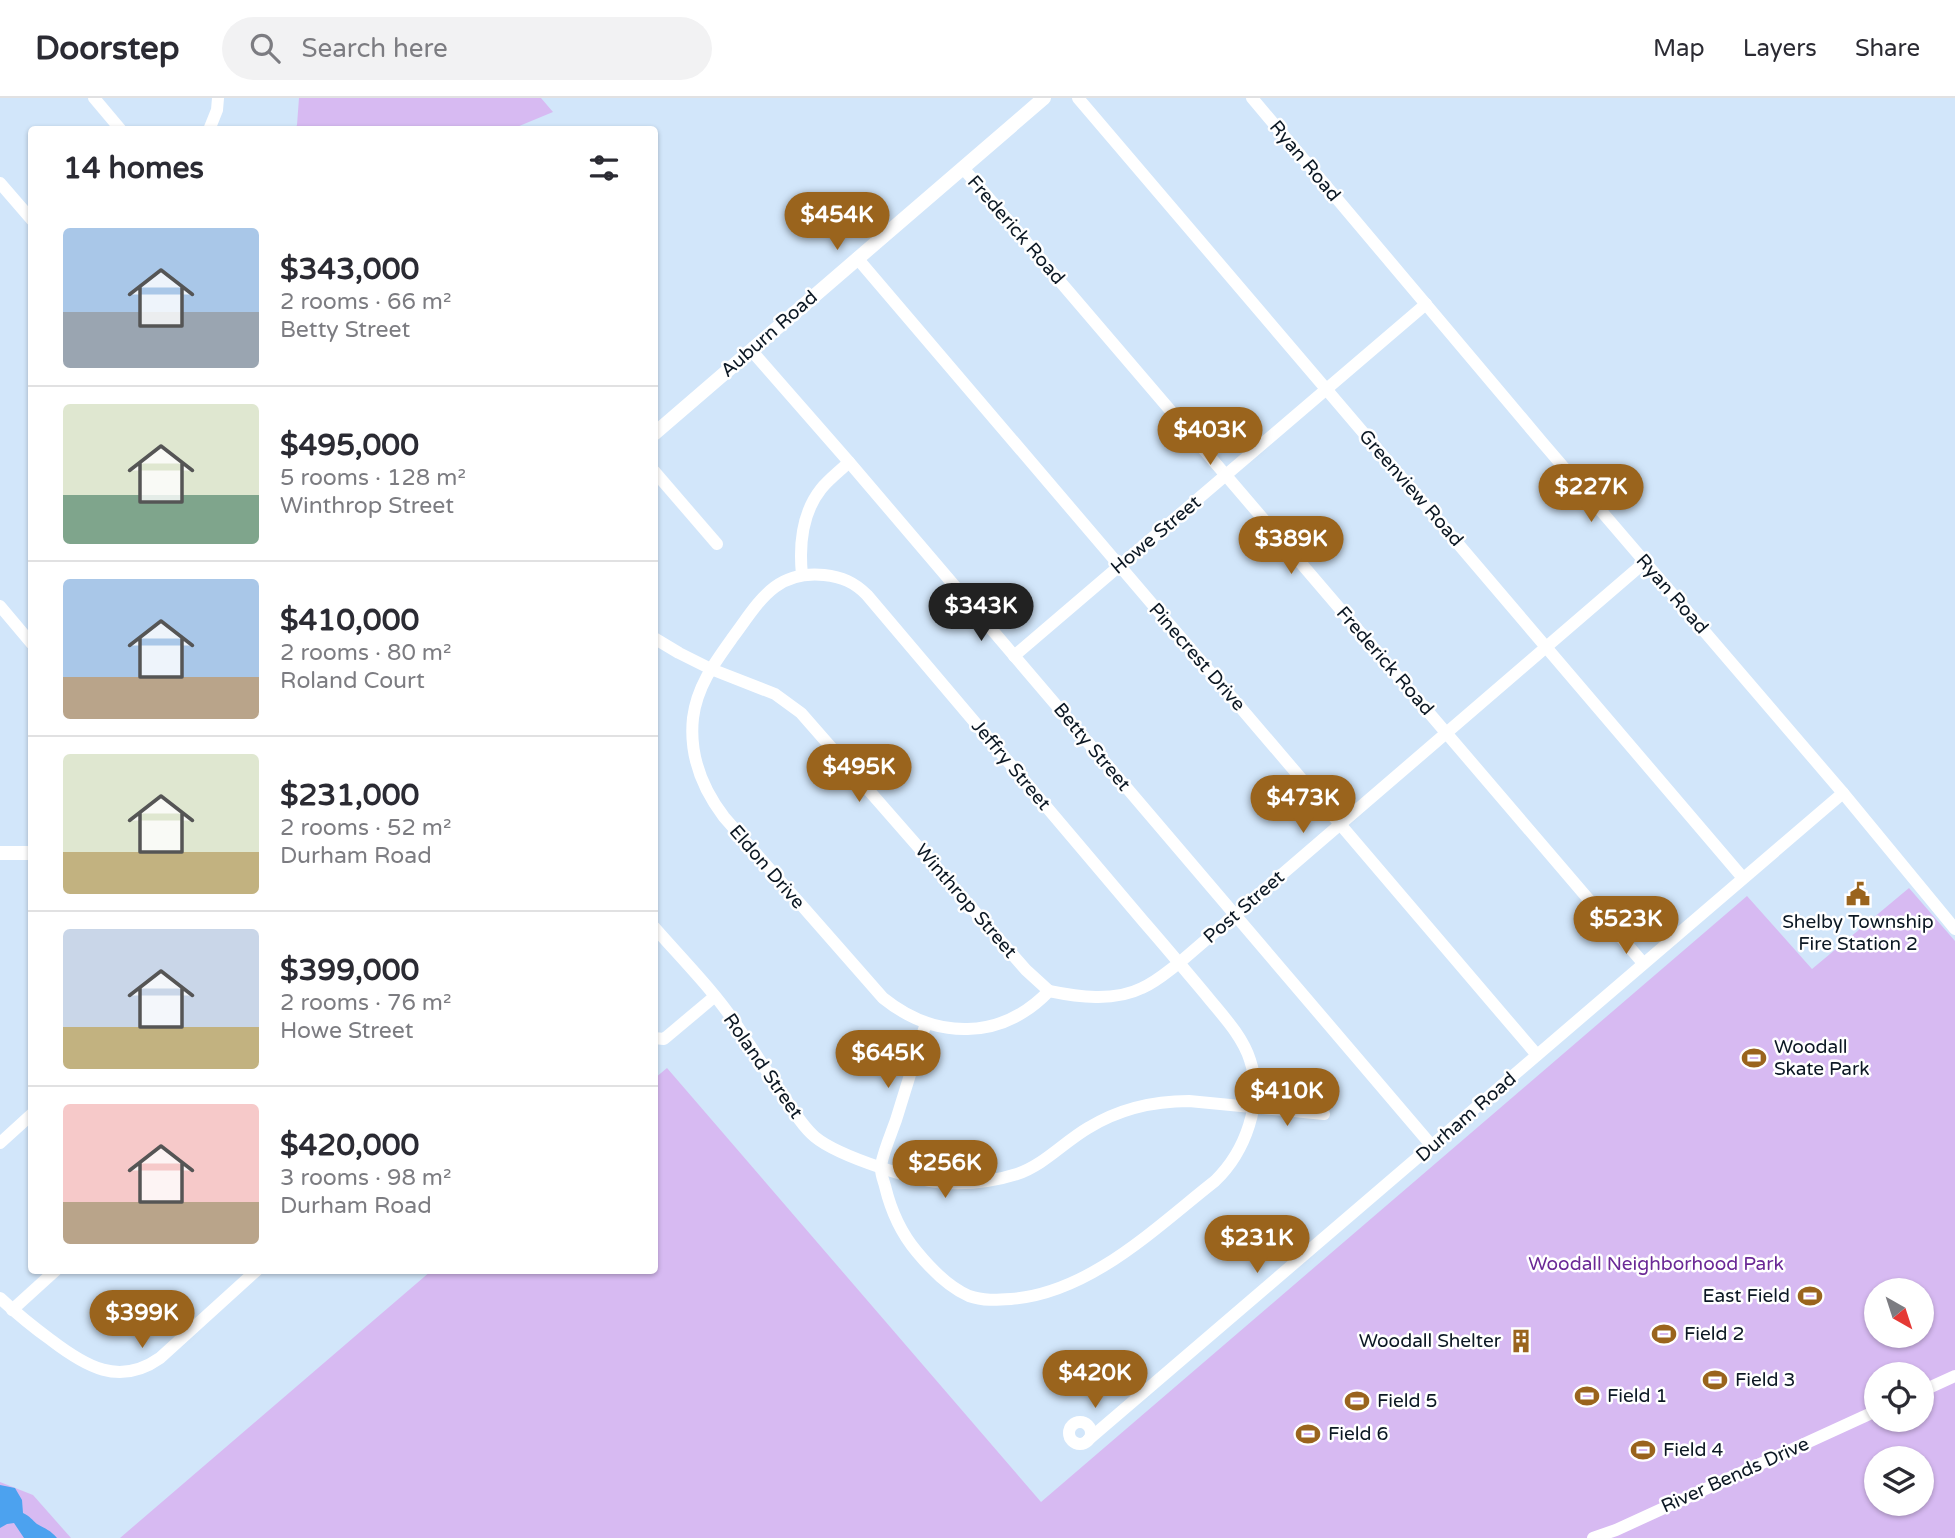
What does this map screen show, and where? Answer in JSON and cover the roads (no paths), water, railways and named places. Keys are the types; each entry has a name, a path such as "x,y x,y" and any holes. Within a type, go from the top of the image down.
{"main road":[{"name":"Auburn Road","path":"658,430 1044,98"},
{"path":"0,853 28,853"}],"street":[{"path":"94,98 118,126"},
{"path":"211,126 218,98"},
{"name":"Greenview Road","path":"1078,98 1744,878"},
{"name":"Ryan Road","path":"1252,98 1843,793 1955,929"},
{"name":"Frederick Road","path":"963,168 1643,963"},
{"path":"0,183 28,215"},
{"name":"Pinecrest Drive","path":"858,258 1536,1055"},
{"name":"Howe Street","path":"1014,656 1426,304"},
{"name":"Betty Street","path":"751,350 1432,1146"},
{"path":"711,669 765,596 788,578 802,575 802,540 812,503 825,485 849,462"},
{"path":"658,476 717,544"},
{"name":"Post Street","path":"1049,990 1066,995 1110,996 1129,993 1157,980 1645,562"},
{"name":"Jeffry Street","path":"802,575 843,578 867,595 1232,1026 1252,1064 1252,1108 1245,1136 1226,1170 1095,1272 1065,1286 1028,1297 981,1299 960,1291 940,1277 916,1251 898,1225 888,1201 881,1168"},
{"path":"0,606 28,639"},
{"name":"Winthrop Street","path":"658,640 711,669 764,688 801,713 1026,970 1049,990"},
{"name":"Eldon Drive","path":"711,669 699,693 692,727 696,761 713,802 870,986 893,1006 926,1023"},
{"name":"Durham Road","path":"1088,1440 1843,793"},
{"name":"Roland Street","path":"658,932 734,1021 794,1113 814,1137 837,1151 881,1168 946,1184 994,1180 1018,1174 1034,1166 1088,1128 1129,1108 1150,1103 1189,1101 1324,1114"},
{"path":"881,1168 926,1023 965,1029 997,1024 1013,1018 1038,1002 1049,990"},
{"path":"658,1038 664,1039 714,997"},
{"path":"0,1143 28,1118"},
{"path":"12,1310 52,1274"},
{"path":"0,1298 65,1351 110,1372 125,1372 150,1365 160,1358 253,1274"},
{"path":"1934,1386 1955,1376"},
{"name":"River Bends Drive","path":"1592,1538 1616,1530 1864,1416"},
{"path":"1085,1423 1091,1431 1088,1440 1078,1443 1070,1436 1072,1426 1078,1422 1085,1423 1101,1428"}],"water":[{"path":"0,1485 15,1488 22,1500 23,1513 57,1538 24,1538 14,1523 0,1528"}],"place":[{"name":"Shelby Township Fire Station 2","path":"1858,894"},
{"name":"Woodall Skate Park","path":"1754,1058"},
{"name":"East Field","path":"1810,1296"},
{"name":"Field 2","path":"1664,1334"},
{"name":"Woodall Shelter","path":"1521,1341"},
{"name":"Field 3","path":"1715,1380"},
{"name":"Field 1","path":"1587,1396"},
{"name":"Field 5","path":"1357,1401"},
{"name":"Field 6","path":"1308,1434"},
{"name":"Field 4","path":"1643,1450"}],"park label":[{"name":"Woodall Neighborhood Park","path":"1656,1264"}]}
